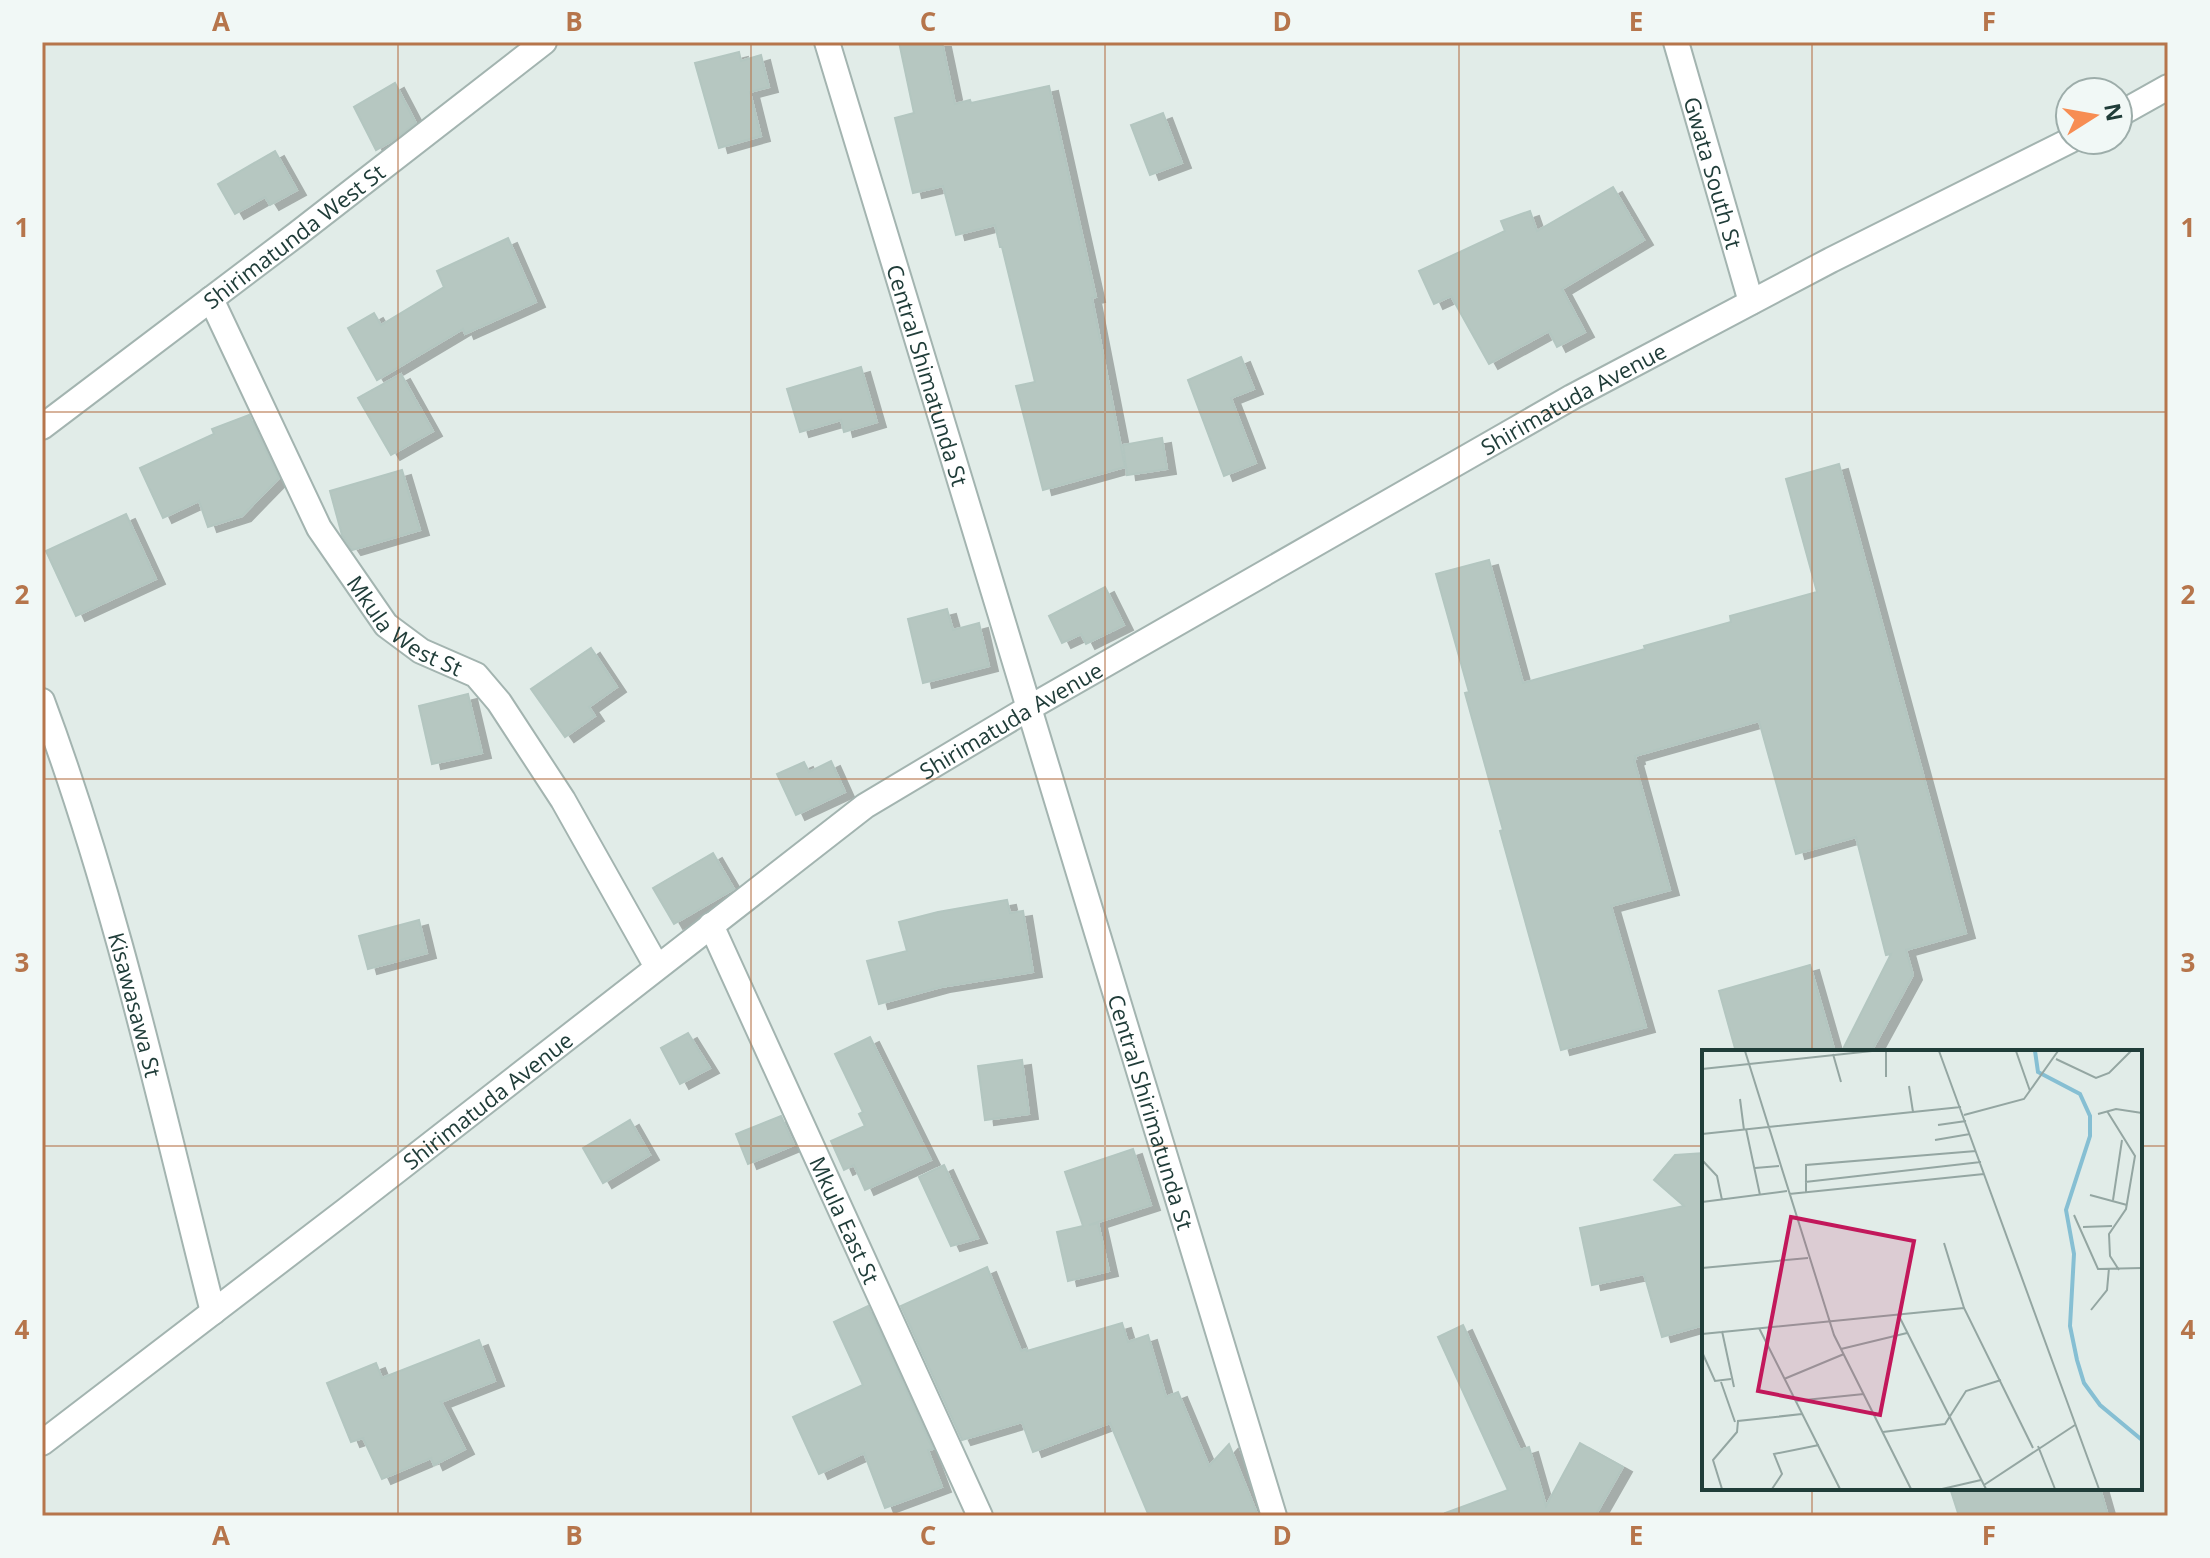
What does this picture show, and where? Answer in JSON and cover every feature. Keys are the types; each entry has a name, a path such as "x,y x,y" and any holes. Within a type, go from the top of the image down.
{"street":[{"name":"Shirimatunda West St","path":"42,427 544,42"},
{"name":"Central Shimatunda St","path":"827,42 1029,708"},
{"name":"Gwata South St","path":"1676,42 1751,302"},
{"path":"2134,106 2168,87"},
{"name":"Shirimatuda Avenue","path":"42,1443 865,806 1029,708 1572,397 1831,260 2054,148"},
{"name":"Mkula West St","path":"211,299 319,528 386,625 421,651 476,675 499,702 563,800 657,967"},
{"name":"Kisawasawa St","path":"42,701 71,777 114,923 213,1312"},
{"name":"Central Shirimatunda St","path":"1029,708 1274,1516"},
{"name":"Mkula East St","path":"711,925 980,1516"}],"building":[{"path":"899,42 942,42 955,104 1049,86 1096,297 1092,298 1125,467 1043,490 1016,386 1035,382 995,225 956,235 943,186 913,193 895,118 914,113"},
{"path":"739,52 741,61 761,55 769,87 750,92 761,136 719,148 695,63"},
{"path":"395,83 416,123 376,150 354,107"},
{"path":"1163,113 1182,163 1150,175 1131,125"},
{"path":"275,151 297,190 270,205 265,197 235,214 218,184"},
{"path":"1613,187 1644,240 1562,289 1585,332 1557,347 1549,331 1489,364 1451,296 1434,304 1419,271 1505,231 1501,221 1530,211 1537,231"},
{"path":"508,238 536,302 465,334 463,329 377,380 348,328 374,313 381,325 444,287 437,271"},
{"path":"1241,357 1254,389 1231,398 1256,463 1224,476 1188,380"},
{"path":"861,367 877,422 844,432 841,420 800,432 787,389"},
{"path":"401,374 433,431 391,455 358,398"},
{"path":"249,415 279,478 242,516 208,527 199,501 163,518 140,468 214,434 212,429"},
{"path":"1162,438 1167,469 1127,475 1123,445"},
{"path":"1839,464 1966,933 1906,950 1913,975 1872,1050 1843,1049 1891,954 1886,955 1856,837 1796,854 1759,721 1635,756 1670,890 1611,906 1646,1027 1561,1050 1500,831 1503,830 1465,693 1469,692 1436,574 1489,560 1523,683 1645,649 1644,646 1731,622 1730,616 1817,592 1786,479"},
{"path":"402,470 420,530 352,550 342,535 330,491"},
{"path":"126,514 156,579 76,616 46,551"},
{"path":"1105,587 1124,625 1086,644 1081,634 1062,643 1049,616"},
{"path":"947,609 953,630 979,623 989,666 923,683 908,619"},
{"path":"591,648 617,687 589,707 595,716 565,737 531,689"},
{"path":"468,694 482,753 432,764 419,706"},
{"path":"831,761 845,792 796,815 777,774 804,762 809,772"},
{"path":"713,853 734,889 674,924 653,888"},
{"path":"1007,900 1010,913 1023,911 1033,972 941,987 879,1004 867,961 907,951 899,922"},
{"path":"419,920 427,953 368,969 359,936"},
{"path":"1810,965 1834,1050 1735,1050 1719,991"},
{"path":"688,1033 710,1068 680,1084 661,1048"},
{"path":"870,1037 931,1160 865,1190 854,1165 844,1170 831,1141 865,1126 859,1114 863,1112 835,1054"},
{"path":"1022,1060 1029,1114 985,1120 978,1066"},
{"path":"781,1116 794,1145 748,1164 736,1134"},
{"path":"630,1120 650,1155 603,1183 583,1148"},
{"path":"1133,1149 1151,1205 1089,1225 1098,1223 1109,1271 1068,1281 1057,1232 1083,1226 1065,1172"},
{"path":"1702,1153 1702,1326 1662,1337 1644,1274 1592,1285 1580,1228 1684,1206 1654,1180 1675,1155"},
{"path":"944,1165 978,1238 951,1246 919,1177"},
{"path":"987,1267 1021,1351 1122,1323 1128,1342 1148,1335 1166,1397 1178,1392 1209,1466 1229,1444 1258,1516 1149,1516 1110,1423 1033,1452 1022,1422 962,1440 901,1306"},
{"path":"868,1306 933,1449 928,1450 942,1487 885,1508 864,1453 819,1474 793,1417 863,1385 834,1322"},
{"path":"1463,1325 1520,1450 1529,1447 1546,1506 1580,1443 1623,1467 1595,1516 1446,1516 1445,1513 1508,1490 1438,1337"},
{"path":"479,1340 495,1381 441,1402 465,1449 434,1465 431,1458 382,1479 363,1438 351,1442 327,1383 376,1363 382,1378"},
{"path":"1951,1490 2101,1490 2108,1516 1959,1516"}]}
